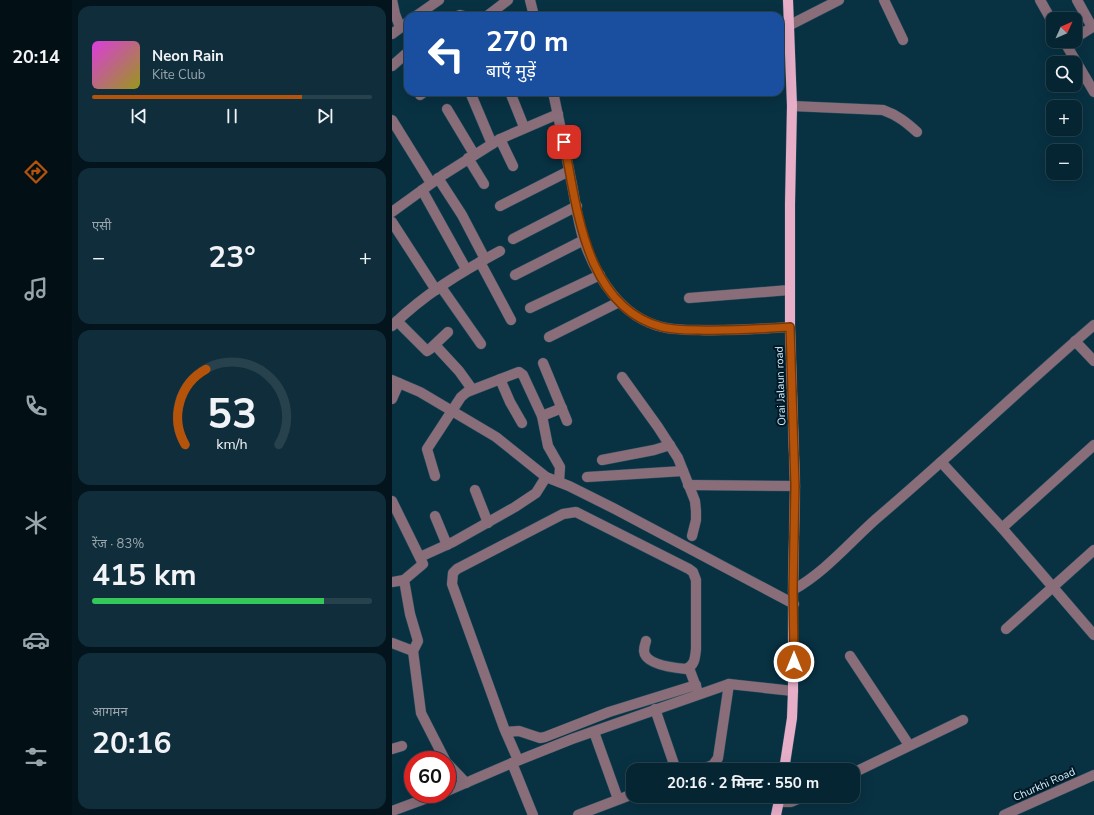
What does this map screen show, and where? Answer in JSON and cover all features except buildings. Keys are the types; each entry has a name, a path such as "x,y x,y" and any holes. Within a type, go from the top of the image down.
{"main road":[{"name":"Orai Jalaun road","path":"785,763 792,718 794,691 793,590 795,486 789,290 792,106 788,0"},
{"path":"776,815 779,803"}],"street":[{"path":"392,0 395,14 404,24 392,34"},
{"path":"422,12 439,0"},
{"path":"492,12 508,0"},
{"path":"530,0 532,12"},
{"path":"788,26 839,0"},
{"path":"884,0 903,40"},
{"path":"1040,0 1047,12"},
{"path":"1077,0 1093,27 1082,34"},
{"path":"1069,48 1093,89"},
{"path":"392,66 404,56"},
{"path":"472,96 496,141 512,166"},
{"path":"512,96 524,127"},
{"path":"554,96 584,240 603,282 619,302 648,323 664,327 686,330 719,331 790,327"},
{"path":"792,106 883,110 896,114 917,132"},
{"path":"447,109 484,184"},
{"path":"392,212 434,181 496,141 524,127 558,114"},
{"path":"392,120 434,181 462,215 511,320"},
{"path":"500,206 569,171"},
{"path":"422,190 466,269"},
{"path":"513,239 576,206"},
{"path":"392,222 438,288 481,344"},
{"path":"514,275 584,240"},
{"path":"448,332 429,351 425,350 395,324 408,310 438,288 466,269 500,251"},
{"path":"530,308 600,275"},
{"path":"689,298 789,290"},
{"path":"549,337 619,302"},
{"path":"793,590 816,575 832,562 870,524 942,462 1094,325"},
{"path":"1076,341 1094,361"},
{"path":"435,345 459,371 472,389"},
{"path":"543,363 567,421"},
{"path":"435,476 427,449 461,397 472,389 517,373 521,373 542,416 548,446 560,467 559,482"},
{"path":"622,377 678,458 695,501 696,520 692,536"},
{"path":"500,379 510,402 522,423"},
{"path":"392,399 395,382 420,392 496,437 546,477 615,509 794,604"},
{"path":"542,416 562,408"},
{"path":"602,460 654,450 670,445"},
{"path":"1002,528 1094,445"},
{"path":"942,462 1053,586 1094,635"},
{"path":"587,477 683,471"},
{"path":"420,557 447,545 488,523 529,498 536,493 546,477"},
{"path":"688,484 795,486"},
{"path":"475,490 488,523"},
{"path":"392,501 423,562 422,566 404,580 392,582"},
{"path":"533,815 506,732 452,584 453,573 457,569 563,514 576,512 693,572 696,580 696,649 695,659 689,668 680,669 657,664 649,660 644,650 646,641"},
{"path":"435,516 447,545"},
{"path":"1006,629 1094,550"},
{"path":"404,580 410,614 418,641 412,652 421,713 440,751"},
{"path":"392,643 412,652"},
{"path":"850,656 910,745"},
{"path":"689,668 697,690"},
{"path":"506,732 519,731 540,738 545,737 609,712 697,690 729,684 794,691"},
{"path":"714,763 718,758 729,684"},
{"path":"456,787 515,762 655,710 697,690"},
{"path":"655,710 674,763"},
{"path":"860,770 963,720"},
{"path":"594,732 618,799"},
{"path":"456,772 466,783"},
{"name":"Churkhi Road","path":"1004,815 1094,775"},
{"path":"578,815 626,796"},
{"path":"392,811 414,803"}],"route":[{"path":"564,142 584,240 603,282 619,302 633,314 648,323 686,330 719,331 790,327 795,486 793,590 794,662"}]}
